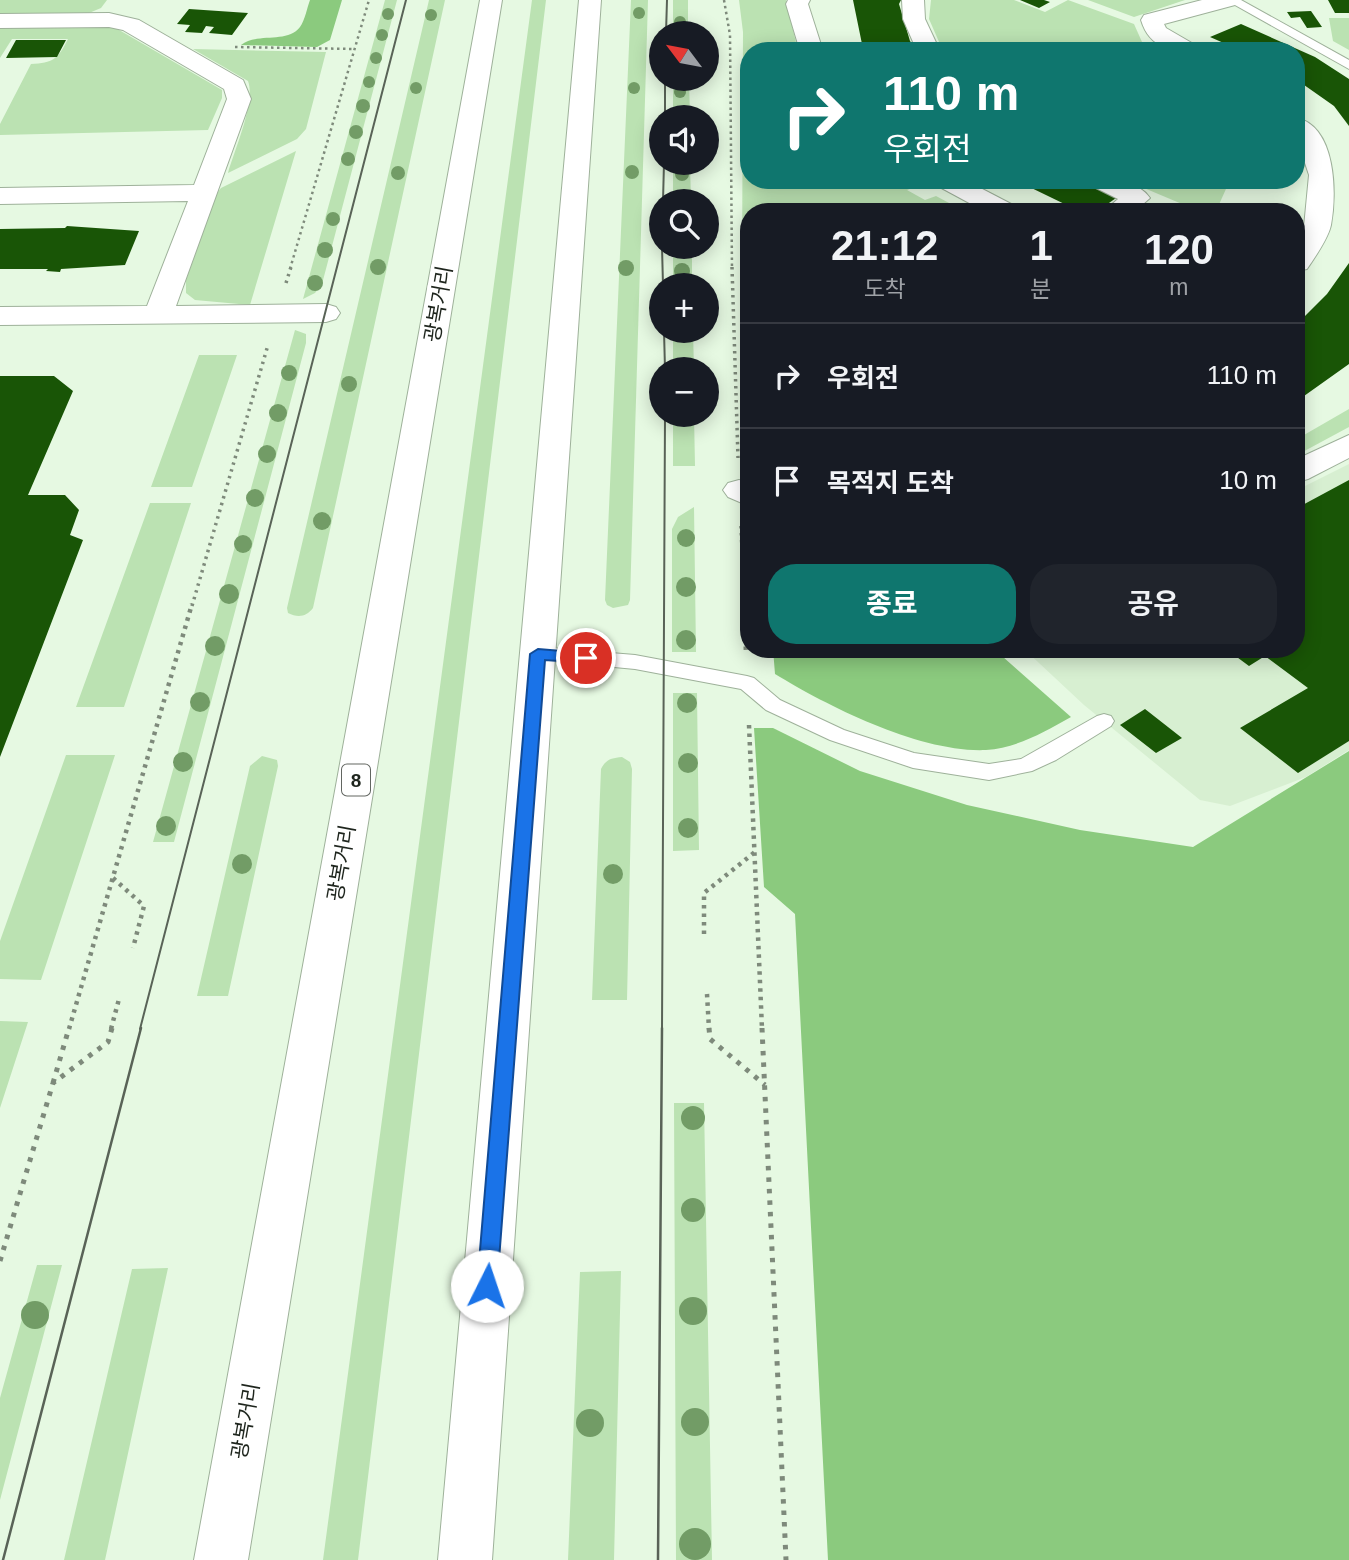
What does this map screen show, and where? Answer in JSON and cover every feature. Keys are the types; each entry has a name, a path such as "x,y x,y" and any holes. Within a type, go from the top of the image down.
{"main road":[{"name":"광복거리","path":"221,1560 491,0"},
{"path":"465,1560 590,0"},
{"path":"799,0 797,5 809,42"},
{"path":"914,0 911,6 923,42"},
{"path":"1173,42 1156,32 1152,20 1229,0"},
{"path":"0,21 109,20 124,11 131,25 235,85 239,99 158,315"},
{"path":"1305,133 1310,138 1322,176 1317,228 1305,249"},
{"path":"962,189 989,203"},
{"path":"1118,189 1137,198 1130,203"},
{"path":"0,196 203,193"},
{"path":"0,316 326,313"},
{"path":"1305,468 1349,445"}],"lane":[{"path":"1229,0 1349,65"},
{"path":"538,654 635,662 747,683 773,705 838,734 913,760 989,772 1025,766 1049,755 1104,721"}],"path":[{"path":"0,1261 369,0"},
{"path":"724,0 730,35 732,283 740,402"},
{"path":"234,47 354,49"},
{"path":"747,658 786,1560"},
{"path":"704,934 704,893 756,851"},
{"path":"113,878 145,906 133,948"},
{"path":"707,994 710,1040 766,1086"},
{"path":"53,1083 108,1042 119,999"}],"shaded area":[{"path":"0,0 107,0 101,8 89,13 0,17"},
{"path":"385,0 397,0 322,284 315,293 303,299"},
{"path":"429,0 445,0 313,608 305,615 295,616 288,613 287,608"},
{"path":"532,0 546,0 358,1560 323,1560"},
{"path":"631,0 648,0 630,600 628,605 613,608 607,605 605,600"},
{"path":"673,0 688,0 688,21 673,21"},
{"path":"739,0 786,0 796,42 743,42"},
{"path":"931,0 1014,0 1045,12 1068,0 1134,24 1142,42 939,42 929,19"},
{"path":"1088,0 1185,0 1134,17"},
{"path":"1329,18 1349,18 1349,50 1333,41"},
{"path":"83,24 114,27 222,90 222,98 208,130 0,135 0,124 31,64 54,59 68,39 12,39 0,58 0,27"},
{"path":"193,49 326,52 306,129 297,139 228,173 247,114 250,90 248,81"},
{"path":"673,91 689,91 690,105 673,105"},
{"path":"296,151 250,305 195,300 186,293 186,280 217,193 221,188"},
{"path":"673,175 690,175 691,189 673,189"},
{"path":"742,189 910,189 907,190 925,200 936,196 949,203 742,203"},
{"path":"1146,189 1226,189 1220,203 1180,203"},
{"path":"673,259 692,259 692,273 673,273"},
{"path":"295,330 306,334 306,343 174,842 153,842"},
{"path":"673,343 693,343 694,357 673,357"},
{"path":"199,355 237,355 192,487 151,487"},
{"path":"1349,409 1349,427 1305,451 1305,434"},
{"path":"673,427 694,427 695,466 673,466"},
{"path":"1349,464 1349,750 1306,777 1230,806 1200,800 1084,705 1034,658 1305,658 1305,486"},
{"path":"150,503 191,503 124,707 76,707"},
{"path":"694,507 696,652 672,652 672,529 678,517"},
{"path":"673,693 697,693 699,850 673,851"},
{"path":"66,755 115,755 41,980 0,979 0,941"},
{"path":"262,756 277,760 278,766 228,996 197,996 250,766"},
{"path":"622,757 630,762 632,769 627,1000 592,1000 601,769 610,760"},
{"path":"0,1021 28,1022 0,1108"},
{"path":"674,1103 704,1103 712,1560 676,1560"},
{"path":"37,1265 62,1265 0,1500 0,1398"},
{"path":"168,1268 105,1560 64,1560 132,1269"},
{"path":"621,1271 614,1560 568,1560 580,1272"}],"green space":[{"path":"310,0 342,0 330,40 317,47 241,45 256,39 280,37 294,32 302,24"},
{"path":"774,658 1004,658 1071,717 1009,746 986,750 960,749 933,744 876,726 775,674"},
{"path":"754,728 773,728 860,771 967,805 1080,830 1193,847 1349,751 1349,1560 828,1560 795,914 764,887"}],"building":[{"path":"853,0 901,0 899,4 911,42 862,42"},
{"path":"1020,0 1044,0 1050,2 1039,8"},
{"path":"1328,0 1349,0 1349,13 1335,13"},
{"path":"189,9 248,13 232,35 209,33 214,27 206,26 202,33 185,32 190,25 177,24"},
{"path":"1311,11 1322,27 1307,28 1300,17 1291,18 1287,12"},
{"path":"1241,24 1281,42 1221,42 1210,37"},
{"path":"16,40 66,40 57,57 6,58"},
{"path":"1305,53 1349,79 1349,126 1334,106 1305,86"},
{"path":"1034,189 1105,189 1119,196 1109,203 1062,203"},
{"path":"67,226 139,231 125,265 61,269 60,272 46,271 48,269 0,269 0,229"},
{"path":"1349,263 1349,364 1305,395 1305,316 1327,294"},
{"path":"0,376 54,376 73,391 28,495 65,495 79,510 70,535 83,540 0,757"},
{"path":"1349,480 1349,741 1298,773 1240,728 1308,688 1268,658 1305,658 1305,504"},
{"path":"1238,658 1262,658 1249,666"},
{"path":"1145,709 1182,738 1156,753 1120,725"}],"tram line":[{"path":"140,1029 406,0"},
{"path":"666,21 667,0"},
{"path":"665,91 665,105"},
{"path":"663,189 664,175"},
{"path":"662,259 663,273"},
{"path":"664,343 665,357"},
{"path":"662,1029 665,427"},
{"path":"3,1560 141,1028"},
{"path":"658,1560 662,1028"}],"route":[{"path":"487,1286 538,654 586,658"}]}
